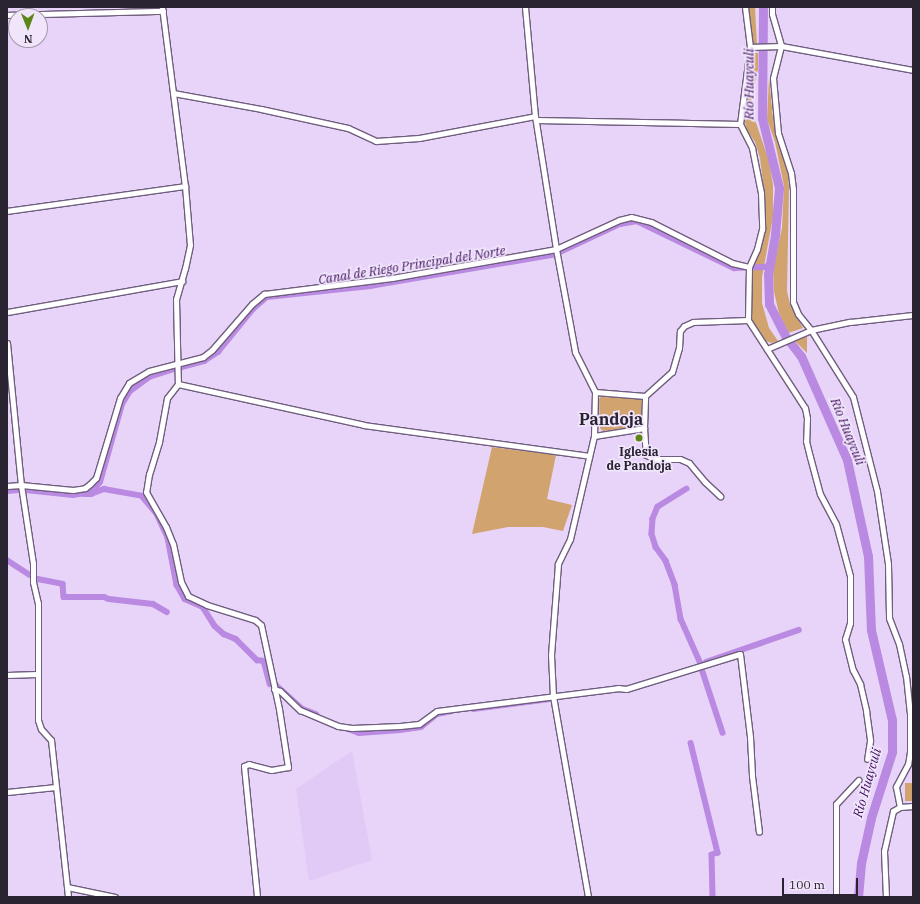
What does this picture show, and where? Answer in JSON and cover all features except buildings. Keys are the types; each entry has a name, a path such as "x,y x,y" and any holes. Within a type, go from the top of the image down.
{"street":[{"path":"526,7 535,118 556,249 576,352 595,392 594,436 570,539 558,564 552,634 553,696 588,897"},
{"path":"745,7 753,47 740,124 752,148 761,193 762,229 757,249 749,267 748,320 805,408 807,418 806,441 810,458 820,494 836,524 850,576 850,624 845,639 853,670 860,684 866,711 870,741 867,759"},
{"path":"772,7 778,46 773,78 778,133 791,173 793,188 793,302 798,314 811,330 853,397 876,491 888,564 889,618 899,644 906,676 910,713 910,752 908,764 896,787 900,806"},
{"path":"7,15 163,9 185,186 190,245 182,281 176,299 178,384 167,398 159,442 149,474 146,492 166,527 172,544 181,582 188,596 207,605 255,620 261,625 288,767 271,770 249,764 244,766 257,897"},
{"path":"753,47 778,46 913,70"},
{"path":"173,93 261,109 348,128 376,141 419,138 535,118 740,124"},
{"path":"7,212 185,186"},
{"path":"7,486 21,485 73,490 85,488 96,478 120,398 129,383 150,370 203,357 212,350 252,305 264,294 392,278 556,249 619,220 631,217 651,222 732,263 749,267"},
{"path":"7,312 182,281"},
{"path":"768,349 794,336 811,330 850,322 913,315"},
{"path":"595,392 645,396 672,372 679,348 680,331 684,326 693,322 748,320"},
{"path":"7,343 21,485 33,563 33,582 38,603 38,720 41,729 51,740 68,897"},
{"path":"178,384 364,425 590,456"},
{"path":"645,396 644,428 646,455 656,459 680,459 689,463 704,482 720,496"},
{"path":"594,436 644,428"},
{"path":"274,689 280,691 300,710 338,726 352,728 419,724 437,711 618,688 626,689 740,654 750,736 752,776 759,832"},
{"path":"7,675 37,674"},
{"path":"836,897 836,804 858,780"},
{"path":"7,792 56,787"},
{"path":"886,897 884,851 893,811 900,806 913,806"},
{"path":"67,887 116,897"}],"shaded area":[{"path":"748,7 755,7 757,45 753,44"},
{"path":"753,53 758,53 758,70 752,95 752,111 769,161 773,185 773,217 762,277 762,303 769,328 778,341 772,343 765,341 750,319 753,268 764,232 766,208 760,158 755,142 747,130 745,122"},
{"path":"769,77 773,118 788,173 787,291 790,304 803,328 788,333 779,313 774,292 773,269 782,228 784,186 775,142 767,119"},
{"path":"807,335 807,353 794,340"},
{"path":"601,397 638,398 642,400 641,427 603,431 600,428 599,399"},
{"path":"492,447 556,455 547,499 572,505 563,531 543,527 508,527 472,534"},
{"path":"352,751 372,860 309,881 296,789"},
{"path":"905,783 913,783 913,801 905,801"}],"waterway":[{"name":"Río Huayculi","path":"763,7 762,118 779,188 775,235 768,273 769,304 786,337 801,356 847,460 868,556 871,630 892,720 892,752 871,818 861,863 858,897"},
{"name":"Canal de Riego Principal del Norte","path":"560,252 620,224 637,221 734,268 764,267 770,265"},
{"name":"Canal de Riego Principal del Norte","path":"182,367 204,361 218,352 253,309 267,297 370,286 552,255"},
{"name":"Canal de Riego Principal del Norte","path":"26,490 73,495 91,492 100,482 122,404 130,391 149,377 174,369"},
{"path":"84,494 91,494 104,489 142,496 157,514 168,538 177,585 185,599 203,607 215,626 224,634 236,639 257,660 264,661 270,684"},
{"path":"687,489 658,507 653,519 652,534 656,547 666,561 675,585 681,619 701,664"},
{"name":"Canal de Riego Principal del Norte","path":"7,491 18,490"},
{"path":"7,560 30,575"},
{"path":"38,579 63,584 64,597 104,597 109,599 153,604 167,612"},
{"path":"706,662 799,630"},
{"path":"702,669 723,733"},
{"path":"276,685 303,709 316,714"},
{"path":"473,709 551,699"},
{"path":"340,726 359,733 400,730 421,727 437,714 452,711"},
{"path":"691,743 718,853 712,855 713,897"}],"place":[{"name":"Iglesia de Pandoja","path":"639,438"}],"district":[{"name":"Pandoja","path":"611,419"}]}
